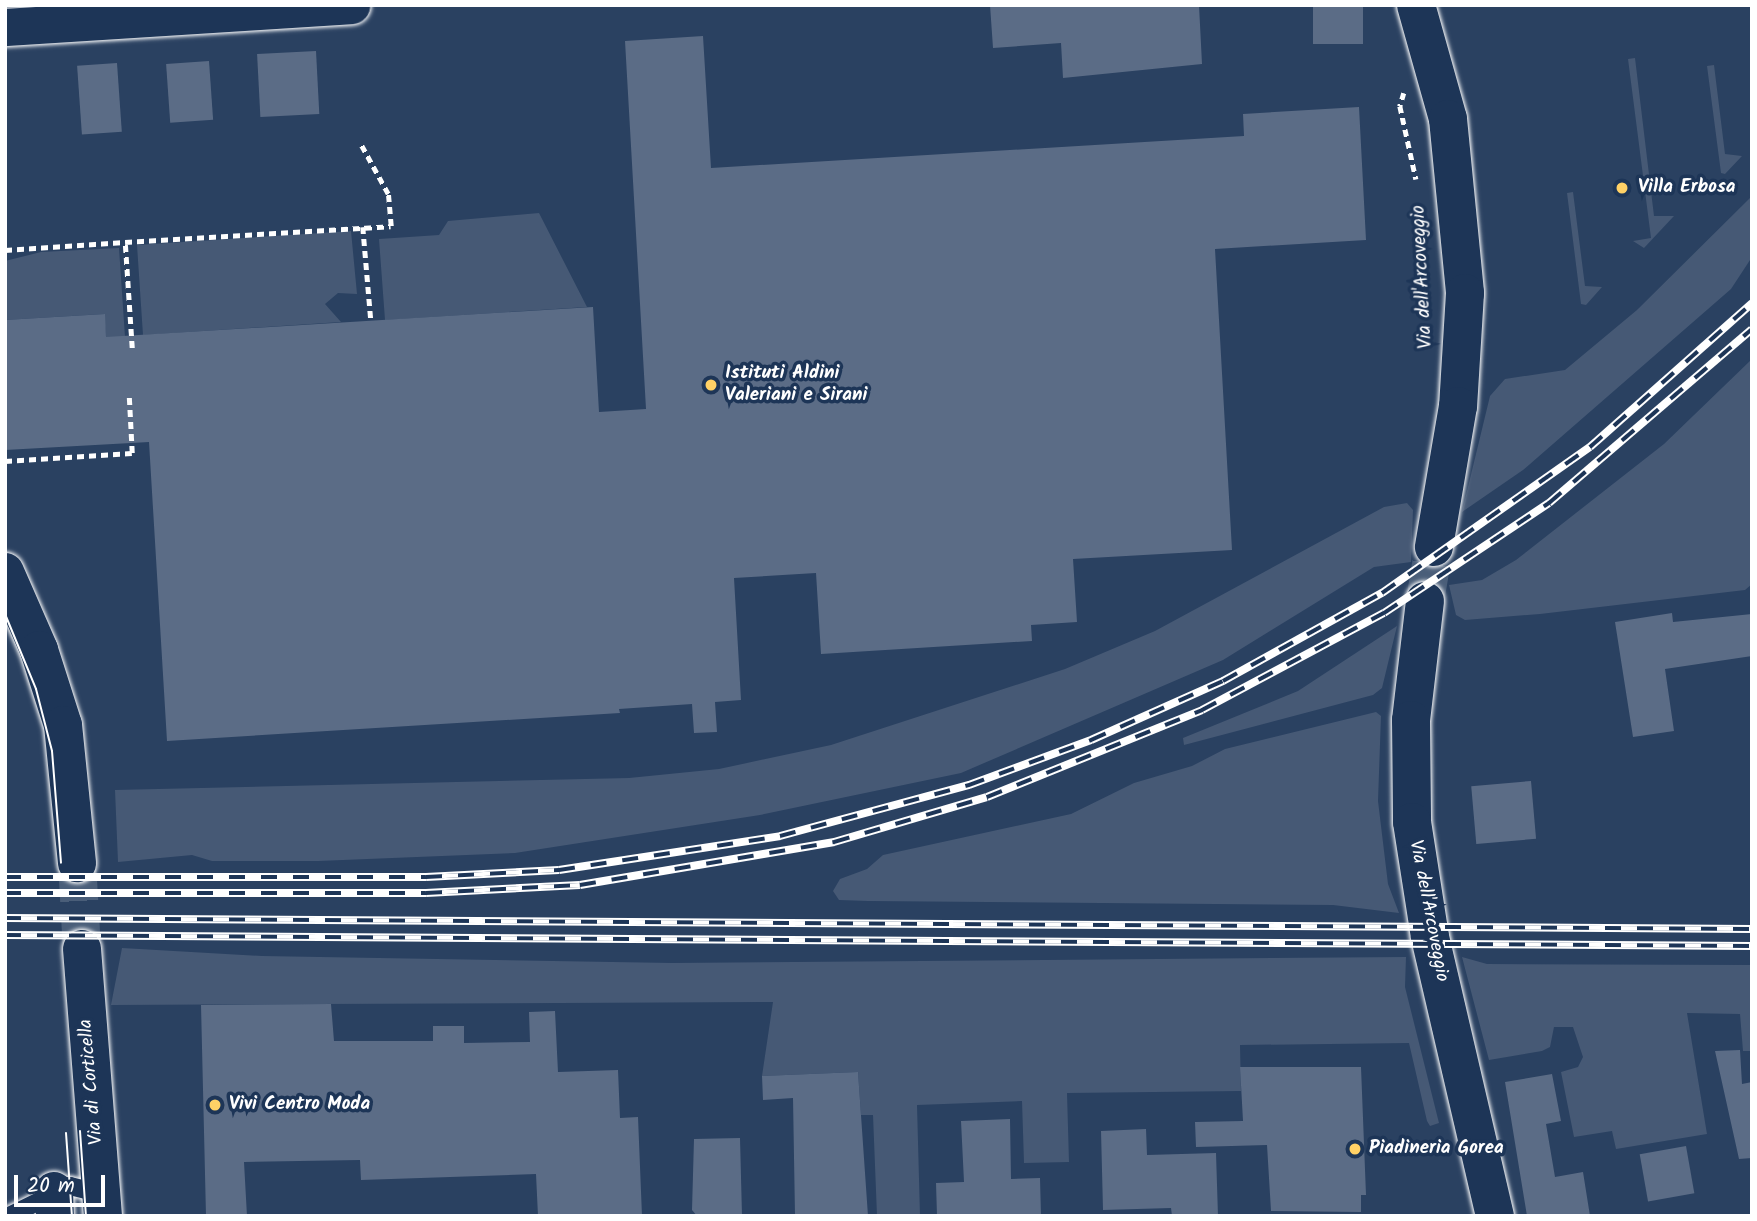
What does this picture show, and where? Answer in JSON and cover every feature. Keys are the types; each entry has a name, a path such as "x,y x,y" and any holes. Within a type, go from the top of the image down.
{"street":[{"path":"5,27 351,5"},
{"name":"Via dell'Arcoveggio","path":"1416,5 1448,119 1465,293 1459,394 1434,547"},
{"path":"5,572 39,650 63,725 77,863"},
{"name":"Via dell'Arcoveggio","path":"1425,600 1411,720 1412,822 1430,937 1496,1216"},
{"name":"Via di Corticella","path":"82,949 102,1205"}],"lane":[{"path":"9,1216 55,1203 81,1185 102,1205"}],"path":[{"name":"Via dell'Arcoveggio","path":"1412,83 1401,106 1418,189"},
{"path":"5,250 391,226 388,194 360,142"},
{"path":"363,227 371,321"},
{"path":"125,242 132,348"},
{"path":"5,461 132,453 129,396"}],"shaded area":[{"path":"1635,58 1654,216 1674,216 1644,248 1633,241 1651,238 1628,59"},
{"path":"1714,65 1725,154 1742,156 1725,174 1721,173 1707,66"},
{"path":"1573,192 1585,286 1602,287 1586,305 1581,304 1567,193"},
{"path":"1752,196 1752,257 1731,289 1523,470 1462,512 1490,396 1505,379 1565,370 1637,310"},
{"path":"539,213 587,307 385,320 379,239 439,235 448,221"},
{"path":"351,231 357,294 338,293 325,304 341,322 143,335 137,245"},
{"path":"119,248 125,337 106,337 104,314 5,320 5,261 41,252"},
{"path":"1752,359 1752,584 1745,590 1540,614 1465,620 1456,615 1449,585 1482,580 1516,560 1664,444"},
{"path":"1407,503 1413,510 1411,562 1374,567 1223,660 961,773 760,815 515,853 318,861 212,861 192,855 118,862 115,790 629,778 719,769 831,745 1065,669 1155,631 1384,507"},
{"path":"1397,626 1382,688 1373,695 1184,745 1183,738 1298,691"},
{"path":"1376,712 1381,716 1378,801 1388,884 1399,913 1333,905 839,900 833,891 840,879 867,869 883,855 1071,814 1134,783 1192,766 1225,749"},
{"path":"122,948 262,956 672,963 1406,957 1405,987 1439,1123 1430,1126 1427,1121 1409,1043 1240,1045 1241,1091 1067,1093 1069,1162 1024,1163 1022,1101 917,1105 920,1216 877,1216 873,1115 861,1115 858,1072 762,1076 773,1002 111,1005"},
{"path":"1462,957 1487,964 1752,965 1752,1051 1743,1051 1740,1014 1687,1013 1707,1134 1616,1149 1612,1131 1574,1137 1561,1072 1578,1067 1583,1057 1573,1027 1554,1027 1550,1047 1542,1051 1489,1060"}],"building":[{"path":"990,5 1199,5 1202,64 1063,78 1061,43 993,48"},
{"path":"1313,5 1363,5 1363,44 1313,44"},
{"name":"Istituti Aldini Valeriani e Sirani","path":"703,36 711,168 1244,136 1243,114 1359,107 1366,240 1215,249 1232,550 1073,559 1077,622 1031,625 1032,641 821,654 816,573 734,578 741,700 715,702 717,732 694,733 692,704 619,709 620,713 167,741 149,442 5,450 5,320 105,314 106,337 593,307 599,412 646,409 625,41"},
{"path":"316,51 319,114 260,117 257,54"},
{"path":"209,61 213,120 170,123 166,64"},
{"path":"117,63 122,132 82,135 77,66"},
{"path":"1672,613 1673,622 1752,614 1752,656 1665,669 1674,731 1633,737 1615,622"},
{"path":"1531,781 1536,839 1476,844 1471,786"},
{"path":"331,1004 334,1041 433,1041 433,1026 464,1026 464,1043 530,1042 529,1012 555,1011 558,1072 618,1070 620,1118 638,1117 642,1216 538,1216 536,1174 361,1180 360,1160 244,1162 247,1216 206,1216 201,1005"},
{"path":"1740,1050 1742,1084 1752,1082 1752,1158 1739,1159 1715,1051"},
{"path":"1240,1067 1361,1067 1366,1195 1361,1195 1361,1212 1271,1211 1267,1145 1196,1147 1195,1122 1243,1121"},
{"path":"858,1072 868,1216 795,1216 793,1098 763,1100 762,1076"},
{"path":"1552,1074 1561,1121 1546,1124 1555,1177 1583,1172 1590,1216 1527,1216 1505,1082"},
{"path":"1010,1119 1011,1179 1040,1178 1041,1216 937,1216 936,1183 964,1182 961,1121"},
{"path":"1146,1129 1147,1155 1216,1153 1218,1216 1172,1216 1171,1208 1103,1210 1101,1131"},
{"path":"740,1138 742,1216 697,1216 692,1210 694,1139"},
{"path":"1686,1146 1694,1193 1648,1201 1640,1154"}],"tunnel":[{"path":"1425,601 1434,547"},
{"path":"77,863 82,949"}],"tram line":[{"path":"5,614 36,689 52,751 61,863"},
{"path":"80,1131 86,1216"},
{"path":"66,1133 72,1216"}],"railway":[{"path":"5,877 426,877 559,870 780,836 969,785 1091,740 1223,681 1382,593 1590,447 1752,303"},
{"path":"5,893 426,893 580,885 834,842 987,797 1202,710 1384,613 1549,503 1752,329"},
{"path":"5,918 1752,929"},
{"path":"5,935 1752,946"}],"place":[{"name":"Villa Erbosa","path":"1622,188"},
{"name":"Istituti Aldini Valeriani e Sirani","path":"711,385"},
{"name":"Vivi Centro Moda","path":"215,1105"},
{"name":"Piadineria Gorea","path":"1355,1149"}]}
